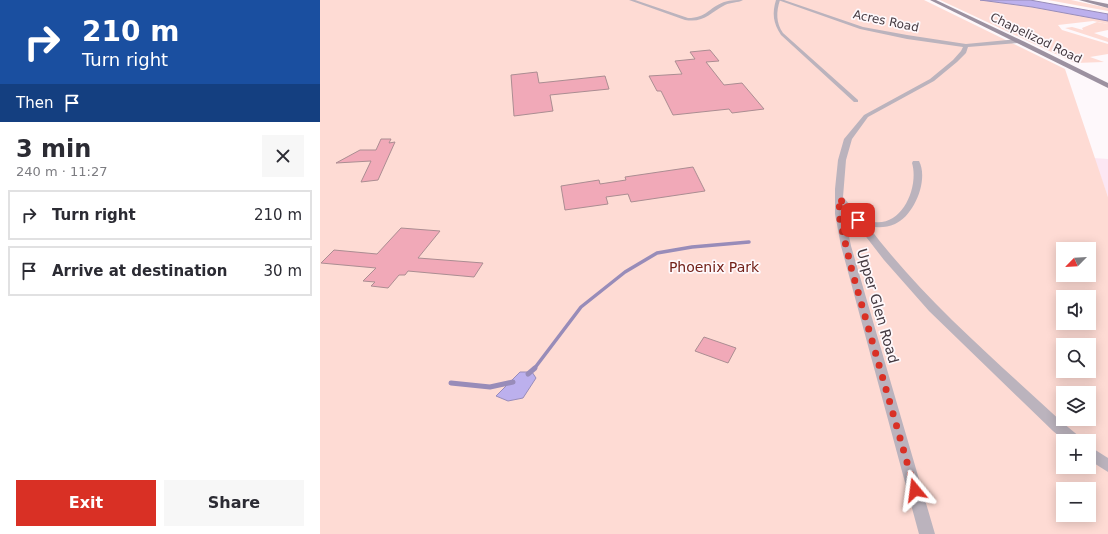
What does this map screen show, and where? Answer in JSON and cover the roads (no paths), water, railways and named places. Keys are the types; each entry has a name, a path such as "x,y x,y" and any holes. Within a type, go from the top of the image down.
{"main road":[{"name":"Chapelizod Road","path":"932,0 1108,86"},
{"path":"1081,0 1108,4"},
{"path":"1093,0 1108,4"}],"street":[{"path":"631,0 688,20 703,19 721,5 741,0"},
{"path":"779,0 774,18 776,27 786,38 856,101"},
{"name":"Acres Road","path":"779,0 862,28 966,46 1018,41"},
{"name":"Upper Glen Road","path":"927,534 848,254 839,214 842,160 848,139 866,116 932,80 964,52 966,46"},
{"path":"858,220 870,225 885,226 899,220 909,206 920,176 916,163"},
{"path":"839,198 887,258 933,308 1066,434"},
{"path":"1096,457 1108,466"}],"waterway":[{"path":"534,369 581,307 625,272 657,253 692,247 749,242"},
{"path":"528,374 534,369"},
{"path":"451,383 490,387 513,382"}],"park label":[{"name":"Phoenix Park","path":"714,267"}]}
